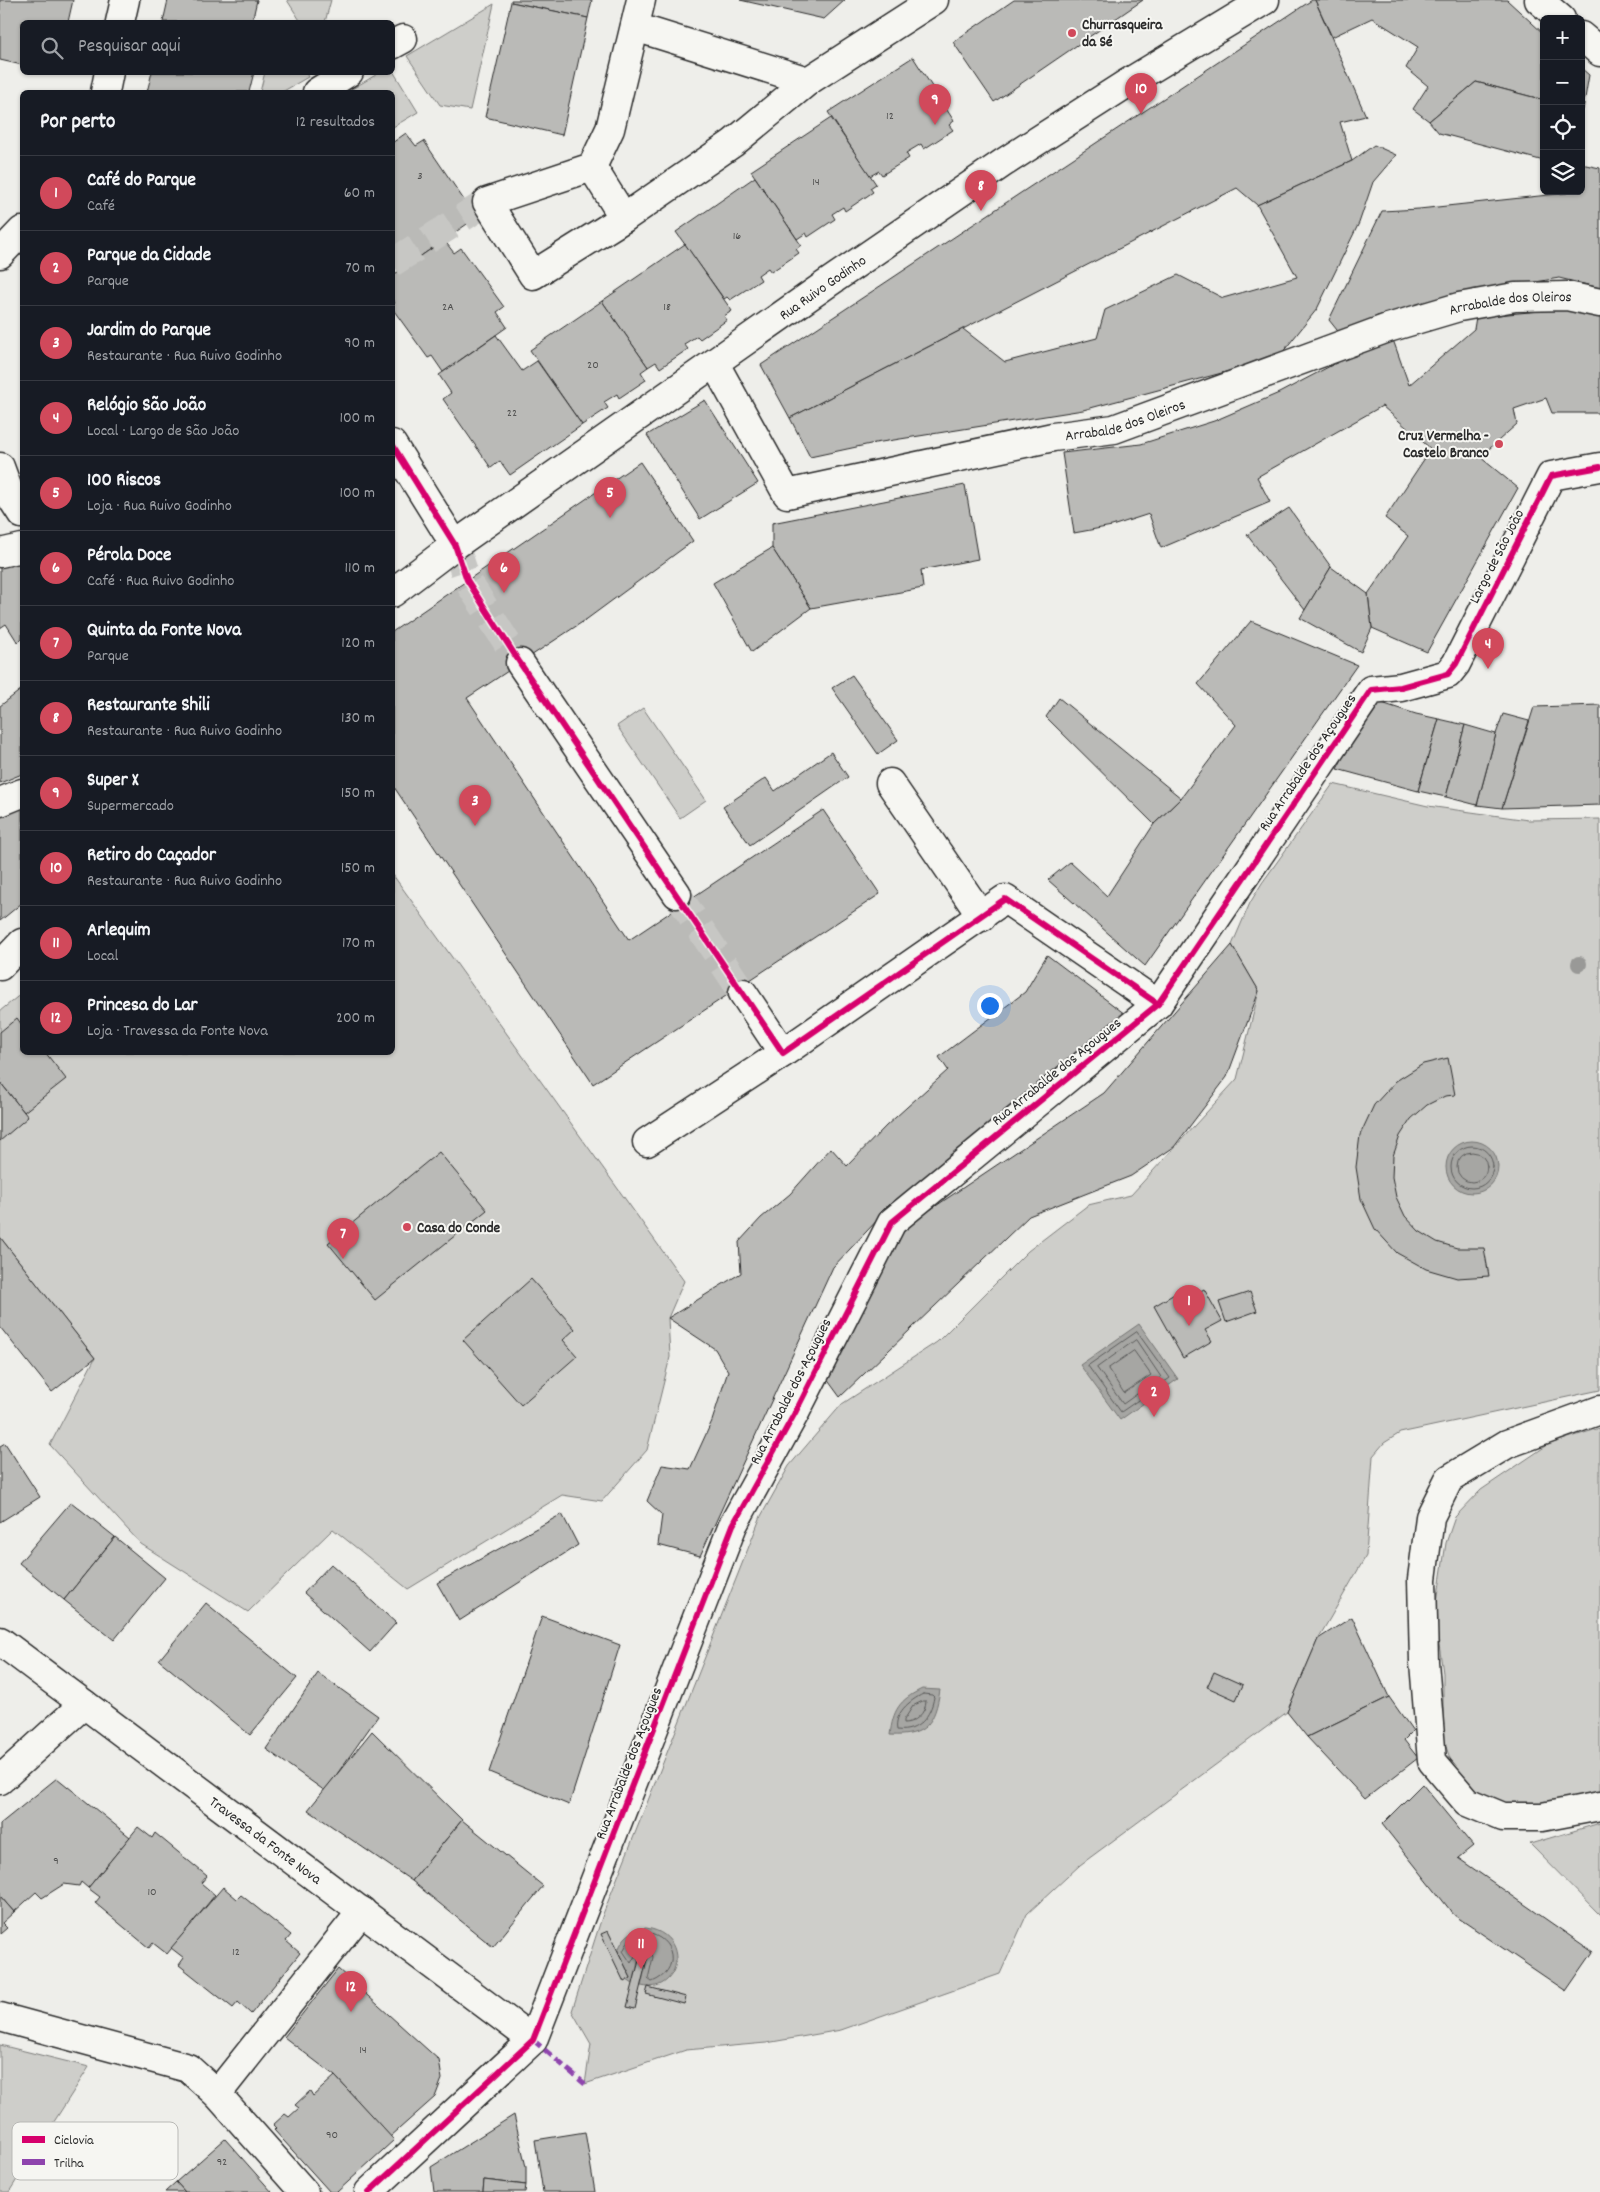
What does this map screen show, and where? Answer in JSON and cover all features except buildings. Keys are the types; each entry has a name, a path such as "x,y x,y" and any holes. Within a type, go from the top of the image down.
{"street":[{"path":"121,20 126,0"},
{"path":"641,0 610,129 592,167 487,202 533,275 624,218 733,143 808,81 934,0"},
{"name":"Rua Ruivo Godinho","path":"395,591 455,545 825,285 1004,163 1126,84 1265,0"},
{"path":"1538,0 1556,15"},
{"path":"635,27 808,81"},
{"path":"1585,39 1600,52"},
{"path":"105,90 108,75"},
{"path":"320,90 344,75"},
{"path":"592,167 624,218"},
{"path":"0,254 20,233"},
{"name":"Arrabalde dos Oleiros","path":"715,364 786,494 1053,437 1114,428 1388,328 1458,308 1515,297 1567,296 1600,303"},
{"path":"395,449 455,545"},
{"path":"0,467 11,497 20,511"},
{"name":"Largo de São João","path":"1371,690 1401,687 1448,674 1456,664 1551,476 1600,467"},
{"path":"0,553 20,548"},
{"path":"520,663 677,894"},
{"name":"Rua Arrabalde dos Açougues","path":"369,2192 533,2040 733,1525 796,1411 892,1222 1158,1004 1371,690"},
{"path":"890,783 982,917"},
{"path":"0,802 20,794"},
{"path":"647,1142 783,1053 982,917 1005,899 1158,1004"},
{"path":"0,966 20,945"},
{"path":"743,993 783,1053"},
{"path":"1600,1410 1507,1444 1449,1480 1430,1517 1422,1579 1424,1662 1432,1761 1467,1802 1503,1817 1542,1817 1600,1806"},
{"name":"Travessa da Fonte Nova","path":"2,1646 84,1704 533,2040"},
{"path":"0,1780 84,1704"},
{"path":"217,2094 362,1911"},
{"path":"0,2017 188,2068 217,2094 304,2192"}],"shaded area":[{"path":"287,0 331,0 326,20 300,20"},
{"path":"494,4 470,110 440,105 407,56"},
{"path":"395,74 418,112 395,126 395,90 350,90 376,75"},
{"path":"264,75 307,75 308,77 285,90 260,90"},
{"path":"643,708 706,800 680,818 617,726"},
{"path":"1333,784 1428,806 1528,820 1600,819 1600,1390 1400,1433 1384,1443 1373,1456 1366,1556 1318,1639 1287,1712 1080,1865 1027,1914 1000,1974 841,2030 766,2043 686,2050 585,2084 591,2044 572,2011 603,1914 761,1516 789,1466 842,1404 937,1342 1028,1251 1088,1205 1131,1195 1237,1079 1259,991 1232,945 1250,903 1262,883"},
{"path":"395,878 684,1281 668,1318 670,1357 647,1450 602,1501 562,1495 408,1589 333,1529 248,1612 141,1544 50,1445 95,1358 0,1237 0,1011 20,995 20,1055 395,1055"},
{"path":"1600,1428 1600,1797 1555,1807 1493,1808 1454,1770 1443,1738 1443,1673 1435,1615 1446,1543 1455,1517 1481,1490 1549,1444"},
{"path":"1600,1823 1600,1915 1530,1844"},
{"path":"0,2045 89,2067 54,2122 12,2122 12,2180 17,2180 9,2192 0,2192"}],"water":[{"path":"1467,1141 1477,1141 1491,1148 1498,1162 1498,1172 1491,1186 1477,1193 1467,1193 1457,1189 1450,1182 1446,1172 1446,1162 1450,1152 1457,1145"},
{"path":"1139,1324 1178,1379 1120,1420 1080,1365"},
{"path":"922,1689 940,1690 935,1711 927,1726 912,1733 890,1735 895,1712 908,1697"},
{"path":"646,1928 661,1933 670,1941 675,1951 676,1963 672,1973 665,1982 655,1986 641,1986 648,1955 640,1953 633,1984 627,1980 631,1978 618,1951 622,1941 628,1935"}],"tunnel":[{"path":"395,261 487,202"},
{"path":"455,545 467,580 520,663"},
{"path":"677,894 743,993"}],"marked path":[{"path":"533,2040 585,2084"}],"cycle path":[{"path":"395,449 455,545 467,580 520,663 783,1053 1005,899 1158,1004"},
{"path":"369,2192 533,2040 733,1525 796,1411 892,1222 1158,1004 1371,690 1401,687 1448,674 1456,664 1551,476 1600,467"}],"place":[{"name":"Churrasqueira da Sé","path":"1072,33"},
{"name":"Retiro do Caçador","path":"1141,114"},
{"name":"Super X","path":"935,125"},
{"name":"Restaurante Shili","path":"981,211"},
{"name":"Cruz Vermelha - Castelo Branco","path":"1499,444"},
{"name":"100 Riscos","path":"610,518"},
{"name":"Pérola Doce","path":"504,593"},
{"name":"Relógio São João","path":"1488,669"},
{"name":"Jardim do Parque","path":"475,826"},
{"name":"Casa do Conde","path":"407,1227"},
{"name":"Quinta da Fonte Nova","path":"343,1259"},
{"name":"Café do Parque","path":"1189,1326"},
{"name":"Parque da Cidade","path":"1154,1417"},
{"name":"Arlequim","path":"641,1969"},
{"name":"Princesa do Lar","path":"351,2012"}]}
